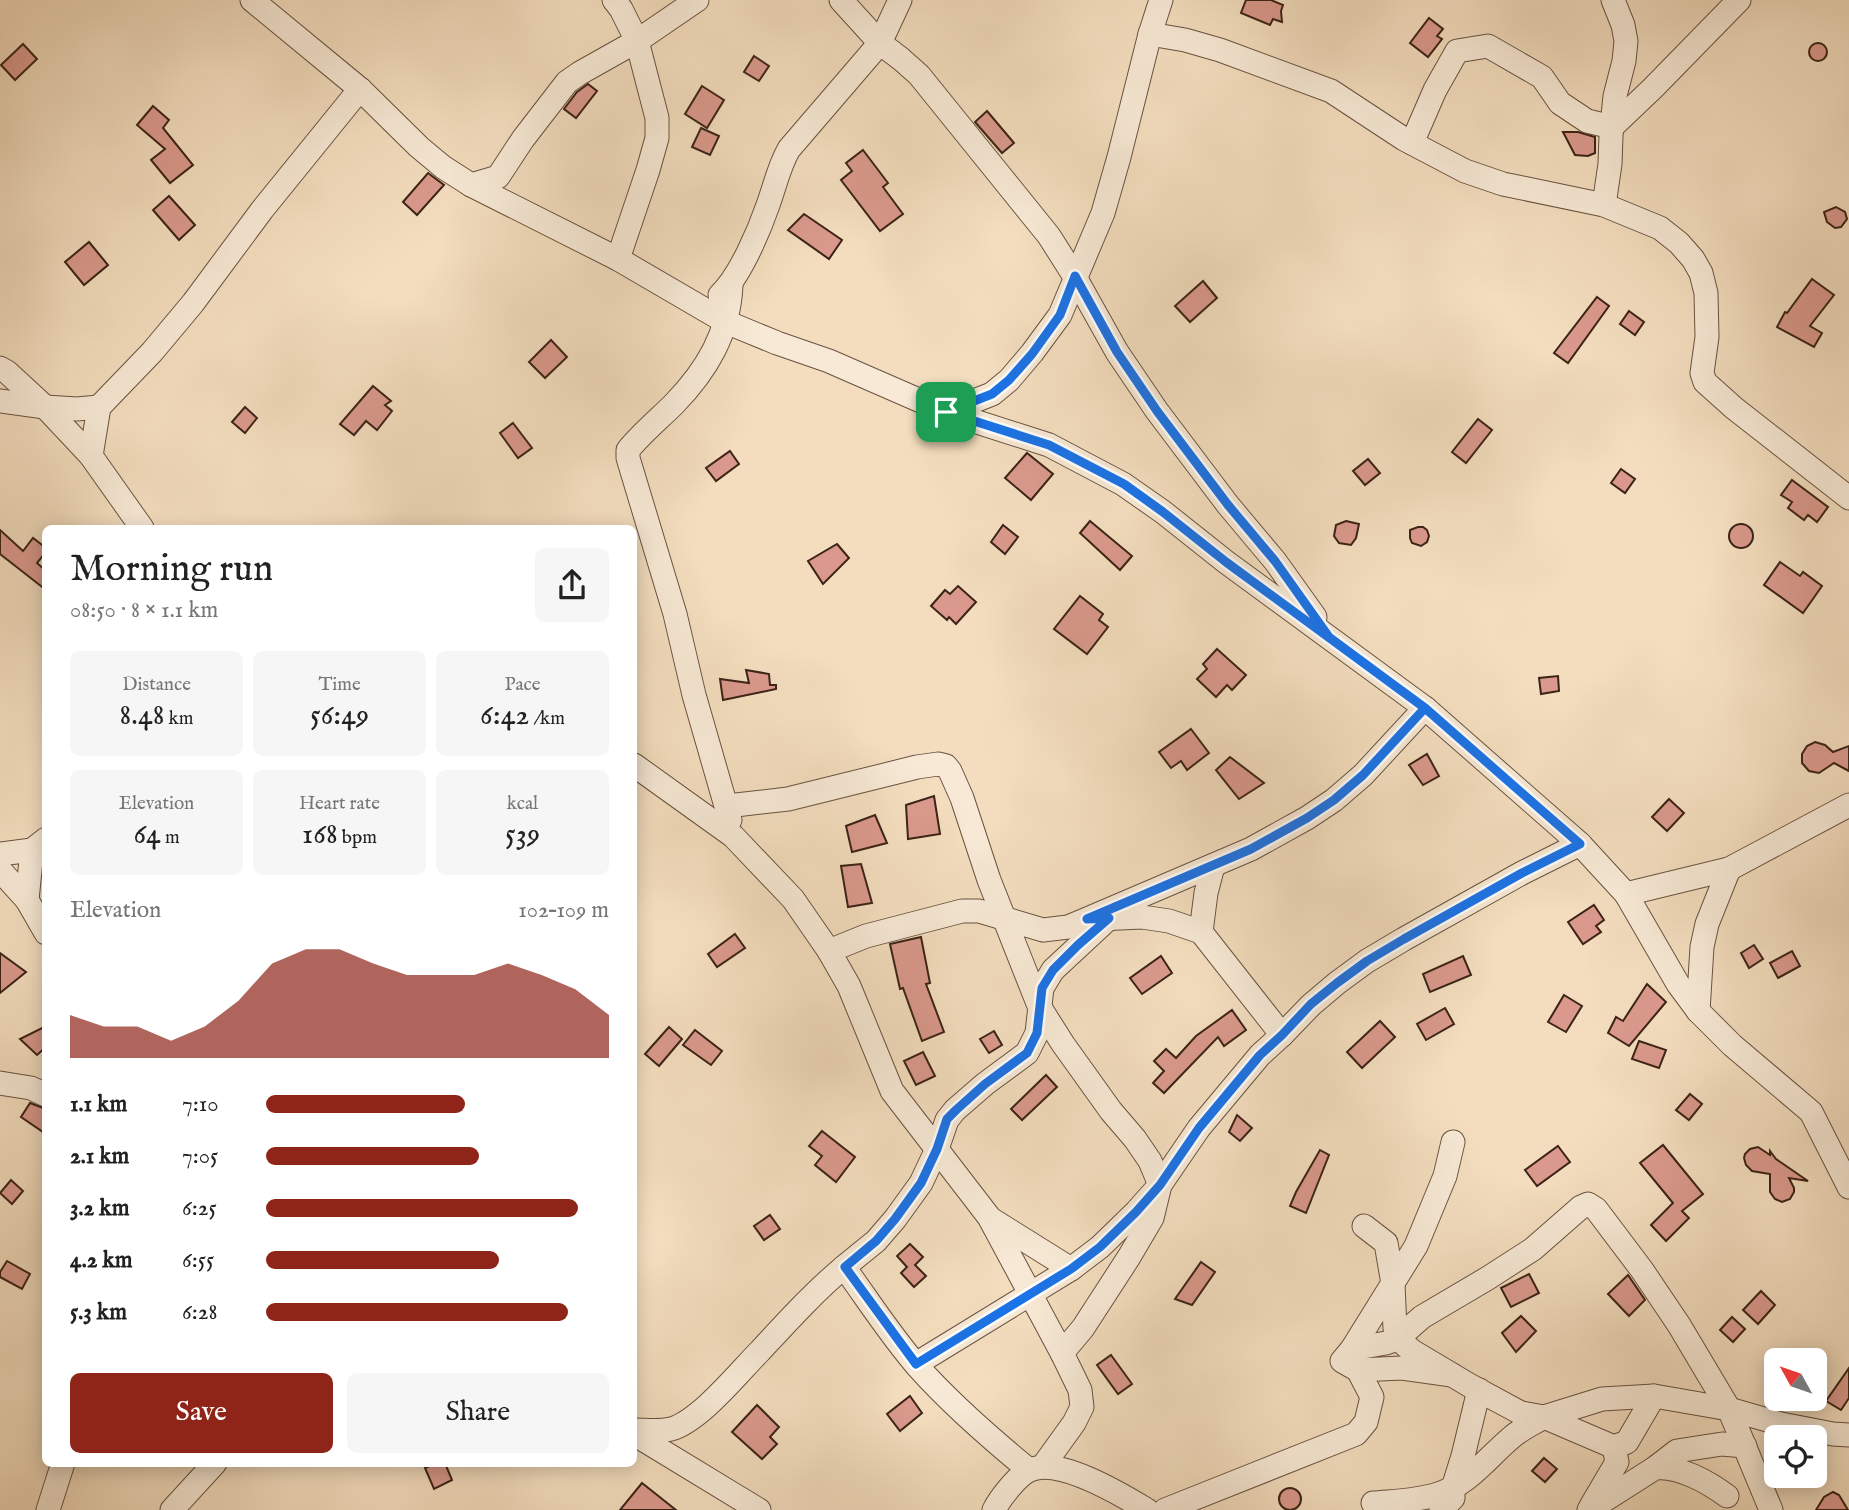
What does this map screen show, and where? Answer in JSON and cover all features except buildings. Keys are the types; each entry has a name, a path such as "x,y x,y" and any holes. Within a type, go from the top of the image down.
{"street":[{"path":"252,0 360,89 427,154 471,185 618,259 726,322 829,361 946,412 1049,445 1124,484 1163,512 1226,562 1425,708 1580,844 1626,894 1678,984 1698,1011 1732,1045 1811,1112 1849,1187"},
{"path":"614,0 637,41 657,118 657,138 618,259"},
{"path":"471,185 498,177 523,139 567,82 612,57 697,0"},
{"path":"841,0 880,43 919,75 1049,236 1075,276 1117,352 1157,411 1228,505 1275,561 1329,637"},
{"path":"733,836 727,806 694,695 676,614 628,458 628,450 699,376 726,322 731,285 768,206 782,160 880,43 901,0"},
{"path":"946,412 992,394 1009,380 1060,315 1103,214 1161,0"},
{"path":"1604,205 1615,96 1626,41 1613,0"},
{"path":"1612,128 1740,0"},
{"path":"1150,34 1220,50 1331,91 1412,144 1465,171 1503,184 1604,205 1660,228 1679,243 1701,273 1706,292 1707,337 1702,373 1705,382 1849,498"},
{"path":"1412,144 1435,90 1457,51 1488,46 1542,77 1560,103 1587,121 1612,128"},
{"path":"91,456 99,407 152,352 193,303 262,210 360,89"},
{"path":"700,308 731,285"},
{"path":"0,368 45,407 91,456 140,525"},
{"path":"0,401 77,409 99,407"},
{"path":"637,1432 672,1429 709,1404 811,1296 876,1241 921,1183 947,1119 985,1084 1027,1053 1037,1033 1042,988 1053,970 1078,945 1098,919 1156,888 1213,866 1277,836 1334,800 1363,775 1425,708"},
{"path":"727,806 788,799 917,767 938,764 946,766 950,771 1003,917 1039,1006 1063,1044 1150,1161 1160,1185 1152,1218 1083,1328 1062,1353"},
{"path":"637,767 733,836 793,899 829,951 849,986 892,1091 989,1217 1080,1390 1082,1407 1074,1423 1036,1468 998,1501 994,1510"},
{"path":"1626,894 1729,869 1849,805"},
{"path":"0,854 38,844 27,900"},
{"path":"916,1364 1071,1269 1100,1247 1160,1185 1199,1128 1260,1055 1311,1004 1337,983 1367,961 1480,896 1580,844"},
{"path":"1201,932 1213,866"},
{"path":"1698,1011 1702,947 1707,924 1729,869"},
{"path":"0,870 27,900 42,926"},
{"path":"829,951 866,936 962,911 979,911 1043,930 1098,919 1142,917 1169,921 1201,932 1282,1035"},
{"path":"0,1083 31,1088 42,1093"},
{"path":"1355,1359 1393,1284 1416,1246 1445,1176 1452,1142"},
{"path":"1654,1396 1627,1442 1614,1447 1544,1417 1521,1413 1412,1351 1404,1344 1403,1337 1422,1317 1533,1249 1581,1207 1588,1204 1596,1209 1642,1270 1679,1325 1729,1409 1772,1510"},
{"path":"989,1217 1071,1269"},
{"path":"1364,1226 1386,1243 1393,1284 1395,1329 1403,1337"},
{"path":"845,1267 916,1364 971,1420 1036,1468 1059,1468 1084,1477 1147,1510"},
{"path":"1355,1359 1403,1337"},
{"path":"1355,1359 1452,1375"},
{"path":"1165,1510 1356,1434 1366,1422 1372,1396 1355,1359"},
{"path":"1441,1510 1452,1498 1479,1390"},
{"path":"1373,1503 1416,1500 1440,1494 1467,1479 1513,1436 1544,1417 1602,1399 1654,1396 1729,1409 1781,1424 1849,1435"},
{"path":"637,1434 760,1510"},
{"path":"1614,1447 1617,1462 1589,1510 1677,1451 1721,1444 1745,1446"},
{"path":"1655,1468 1667,1466 1709,1483 1727,1496"},
{"path":"48,1510 61,1467"},
{"path":"172,1510 211,1467"}],"route":[{"path":"946,412 992,394 1009,380 1060,315 1075,276 1117,352 1157,411 1190,457 1275,561 1329,637 1425,708 1580,844 1404,939 1337,983 1311,1004 1260,1055 1199,1128 1160,1185 1100,1247 1071,1269 916,1364 845,1267 876,1241 921,1183 947,1119 985,1084 1027,1053 1037,1033 1042,988 1053,970 1109,918 1087,919 1251,849 1307,818 1334,800 1363,775 1425,708 1226,562 1124,484 1049,445 946,412"}]}
